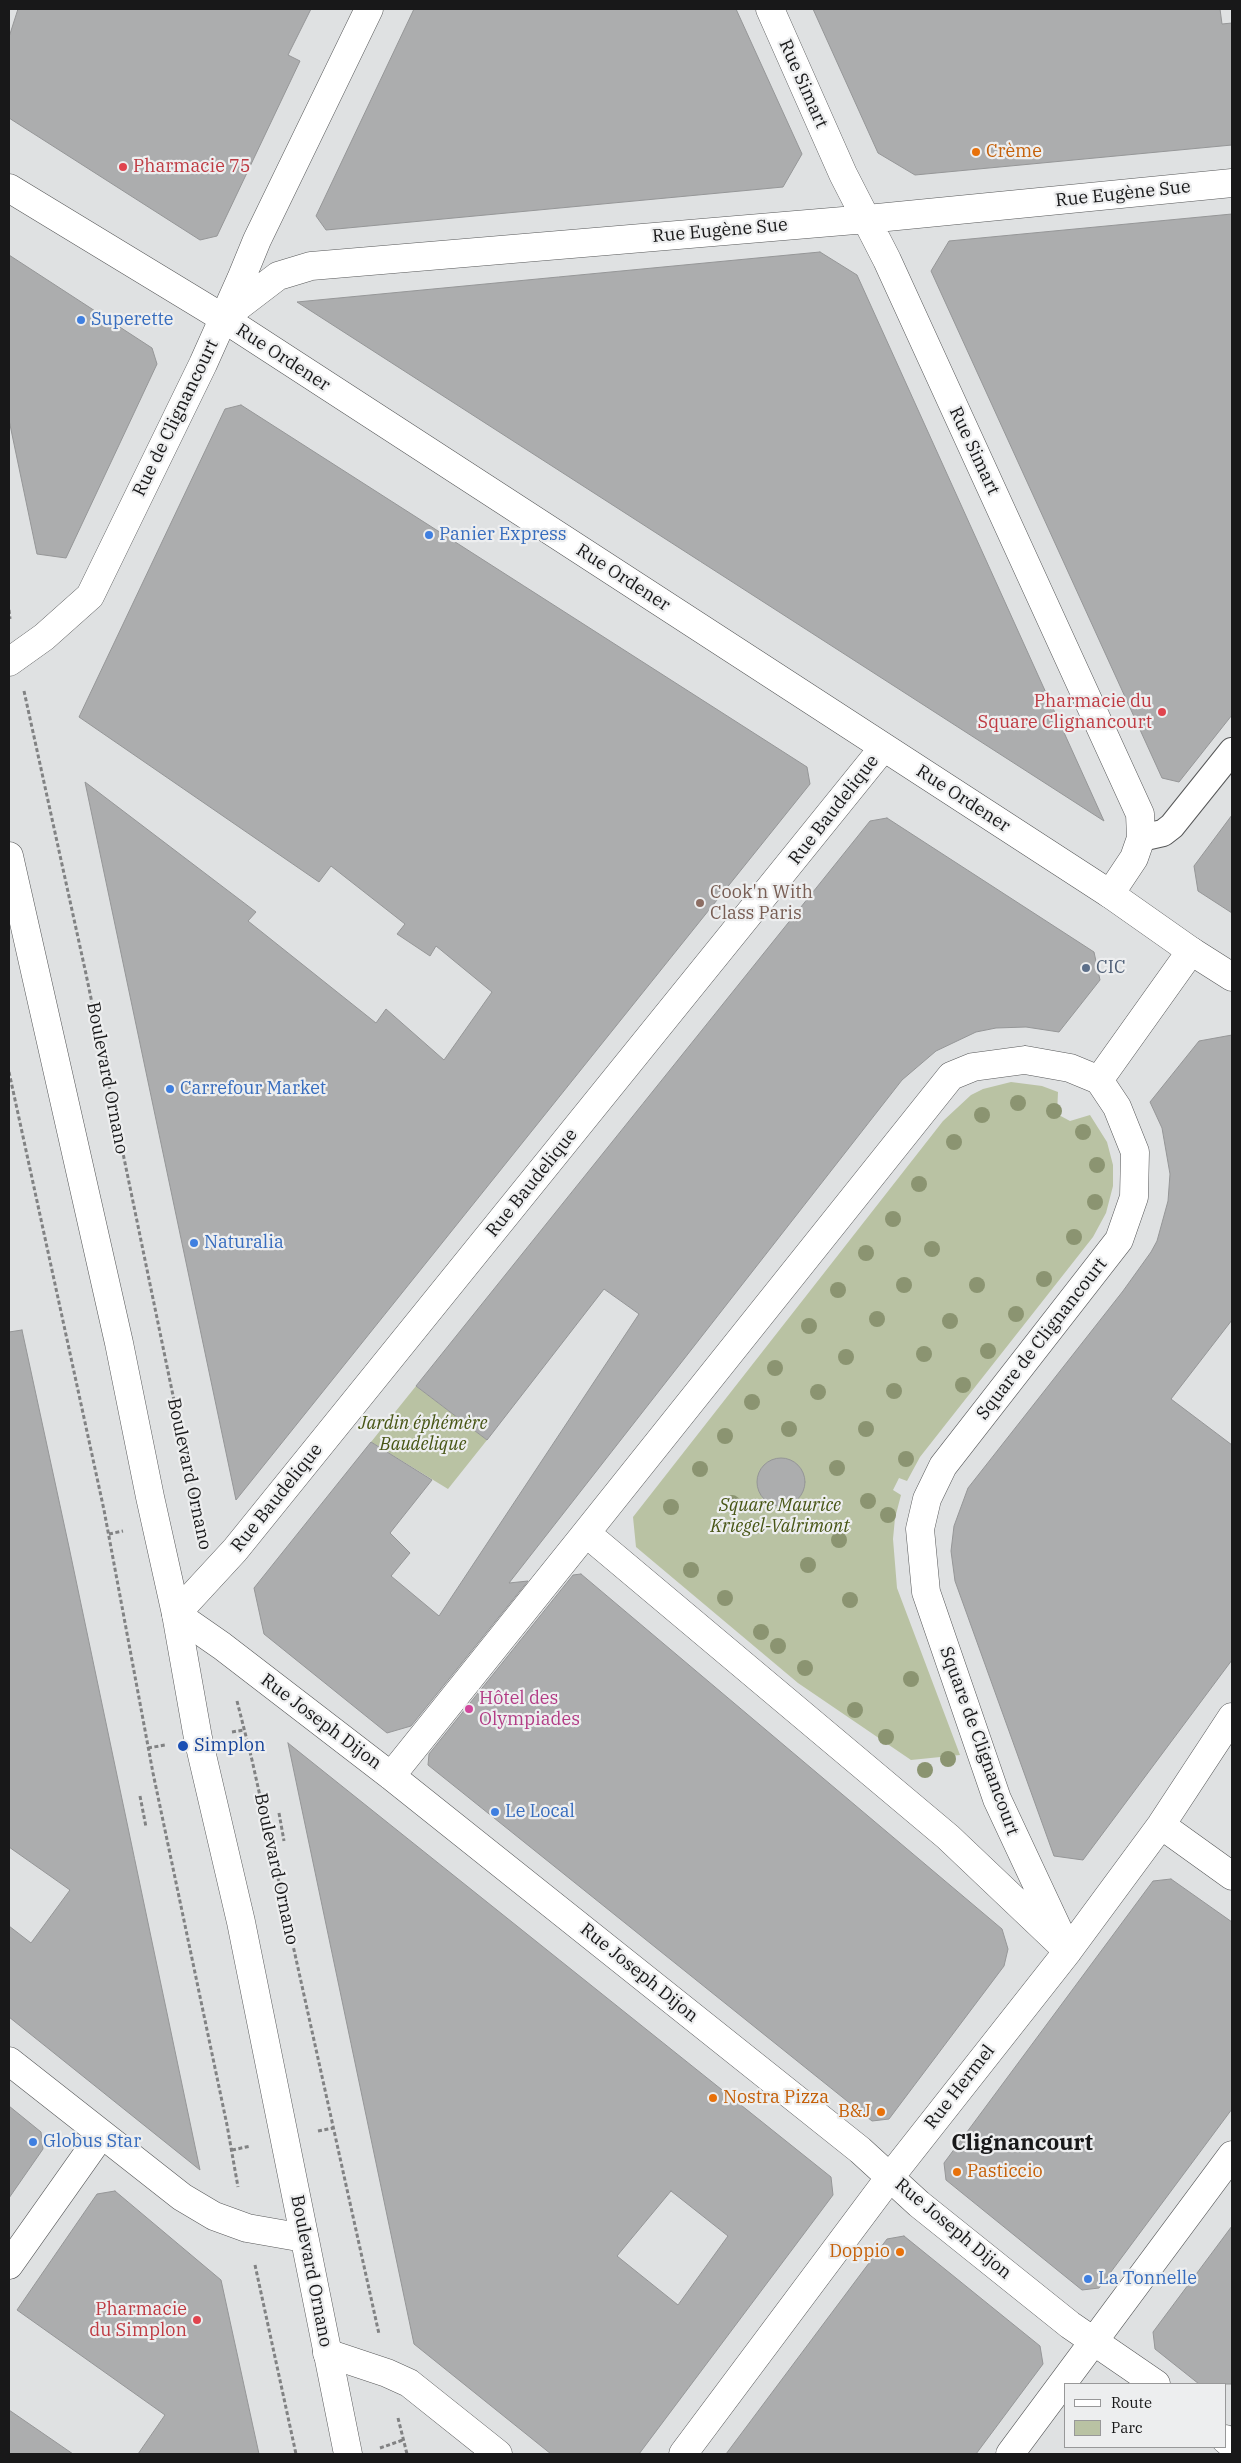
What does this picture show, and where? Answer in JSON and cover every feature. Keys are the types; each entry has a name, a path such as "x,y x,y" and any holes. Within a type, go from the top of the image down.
{"street":[{"name":"Rue de Clignancourt","path":"13,660 90,596 223,318 257,240 369,9"},
{"name":"Rue Simart","path":"770,9 843,174 867,219 1140,814 1141,838 1134,858 1110,894"},
{"name":"Rue Eugène Sue","path":"223,318 278,276 310,266 867,219 1232,183"},
{"name":"Rue Ordener","path":"9,188 223,318 1110,894 1191,952 1232,977"},
{"name":"Rue Baudelique","path":"176,1614 235,1550 883,748"},
{"path":"1141,838 1163,833 1172,826 1232,751"},
{"name":"Boulevard Ornano","path":"9,856 12,893 119,1343 176,1614 198,1738 241,1922 348,2454"},
{"path":"391,1776 951,1076 980,1066 1025,1060 1070,1068 1099,1080 1191,952"},
{"name":"Square de Clignancourt","path":"1068,1952 997,1799 926,1592 920,1529 927,1499 943,1466 1118,1240 1134,1197 1135,1152 1117,1108 1099,1080"},
{"path":"586,1533 948,1838 1068,1952"},
{"name":"Rue Joseph Dijon","path":"176,1614 222,1646 391,1776 860,2150 919,2204 1094,2343 1138,2370 1155,2383"},
{"name":"Rue Hermel","path":"682,2454 890,2176 1068,1952 1161,1825 1232,1717"},
{"path":"1161,1825 1232,1876"},
{"path":"9,2060 100,2135 182,2197 214,2216 247,2228 304,2238"},
{"path":"9,2265 100,2135"},
{"path":"1010,2454 1232,2155"},
{"path":"327,2353 387,2373 409,2383 498,2454"}],"path":[{"name":"Boulevard Ornano","path":"9,610 13,660 86,974 189,1484 211,1576"},
{"path":"9,1072 106,1518 153,1774 227,2125 236,2178"},
{"name":"Boulevard Ornano","path":"222,1646 252,1760 379,2336"},
{"path":"140,1796 146,1827"},
{"path":"279,1813 284,1841"},
{"path":"257,2273 296,2454"},
{"path":"403,2440 407,2454"}],"green space":[{"name":"Square Maurice Kriegel-Valrimont","path":"1011,1082 1042,1086 1058,1092 1057,1114 1070,1121 1090,1115 1107,1142 1113,1165 1113,1186 1106,1213 1093,1237 920,1457 907,1481 899,1478 893,1490 901,1495 895,1518 893,1539 897,1588 960,1755 911,1760 798,1683 636,1547 633,1517 943,1121 971,1095 983,1089"},
{"name":"Jardin éphémère Baudelique","path":"416,1386 487,1440 448,1489 371,1442"}],"building":[{"path":"18,9 311,9 288,55 300,61 217,236 200,240 9,118 9,37"},
{"path":"414,9 736,9 802,154 783,187 326,230 316,216"},
{"path":"813,9 1220,9 1222,24 1232,23 1232,145 915,175 878,153"},
{"path":"1232,214 1232,715 1179,782 1162,778 931,271 949,241"},
{"path":"820,252 857,275 1104,821 297,302"},
{"path":"9,255 152,348 157,364 66,558 37,554 9,420"},
{"path":"241,405 807,767 810,784 236,1500 85,782 256,912 248,921 376,1023 386,1009 444,1060 492,992 436,946 430,956 397,934 405,924 331,866 319,882 79,717 225,409"},
{"path":"1232,815 1232,913 1198,891 1194,866"},
{"path":"887,818 1094,952 1100,980 1059,1032 1026,1027 996,1028 976,1032 936,1051 902,1080 509,1583 528,1581 411,1726 387,1733 264,1634 254,1588 371,1442 432,1480 390,1533 410,1553 391,1576 439,1616 639,1314 604,1289 487,1440 416,1386 870,821"},
{"path":"1232,1035 1232,1320 1171,1399 1232,1445 1232,1660 1083,1860 1054,1856 955,1581 951,1551 954,1526 968,1488 1123,1291 1157,1241 1168,1201 1170,1174 1162,1128 1150,1102 1199,1041"},
{"path":"22,1330 200,2170 9,2017 9,1926 31,1943 70,1890 9,1847 9,1332"},
{"path":"776,1458 786,1458 798,1465 805,1477 805,1487 798,1499 786,1506 776,1506 768,1502 761,1495 757,1487 757,1477 761,1469 768,1462"},
{"path":"581,1574 1002,1929 1008,1949 1004,1966 889,2119 872,2121 428,1765 429,1754 573,1575"},
{"path":"288,1743 831,2177 833,2195 639,2454 551,2454 414,2344","holes":["671,2191 728,2236 678,2305 617,2256"]},
{"path":"1171,1879 1232,1922 1232,2109 1099,2288 1082,2290 946,2180 944,2163 1153,1881"},
{"path":"9,2106 41,2132 43,2149 9,2198"},
{"path":"115,2191 221,2280 259,2454 138,2454 165,2415 17,2310 97,2194"},
{"path":"1232,2226 1232,2384 1198,2383 1155,2349 1153,2332"},
{"path":"904,2236 1040,2346 1043,2364 976,2454 726,2454 887,2239"},
{"path":"9,2410 73,2454 9,2454"}],"place":[{"name":"Crème","path":"976,152"},
{"name":"Pharmacie 75","path":"123,167"},
{"name":"Superette","path":"81,320"},
{"name":"Panier Express","path":"429,535"},
{"name":"Pharmacie du Square Clignancourt","path":"1162,712"},
{"name":"Cook'n With Class Paris","path":"700,903"},
{"name":"CIC","path":"1086,968"},
{"name":"Carrefour Market","path":"170,1089"},
{"name":"Naturalia","path":"194,1243"},
{"name":"Hôtel des Olympiades","path":"469,1709"},
{"name":"Simplon","path":"183,1746"},
{"name":"Le Local","path":"495,1812"},
{"name":"Nostra Pizza","path":"713,2098"},
{"name":"B&J","path":"881,2112"},
{"name":"Globus Star","path":"33,2142"},
{"name":"Pasticcio","path":"957,2172"},
{"name":"Doppio","path":"900,2252"},
{"name":"La Tonnelle","path":"1088,2279"},
{"name":"Pharmacie du Simplon","path":"197,2320"}],"district":[{"name":"Clignancourt","path":"1022,2144"}]}
